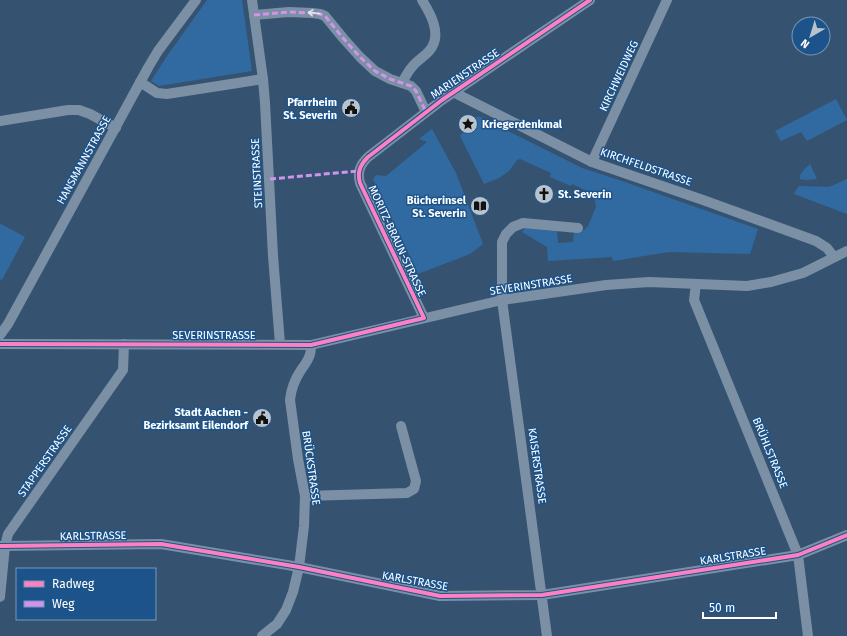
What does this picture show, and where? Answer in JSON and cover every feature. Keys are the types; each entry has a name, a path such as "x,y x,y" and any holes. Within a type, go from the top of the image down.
{"street":[{"name":"HANSMANNSTRASSE","path":"0,335 11,318 158,51 196,0"},
{"name":"STEINSTRASSE","path":"252,0 263,79 273,256 280,344"},
{"path":"402,83 412,66 433,47 436,35 432,18 422,0"},
{"name":"MARIENSTRASSE","path":"358,170 368,157 453,92 590,0"},
{"name":"KIRCHWEIDWEG","path":"592,162 667,0"},
{"path":"254,15 312,12 325,16 360,57 375,71 390,79 411,86 416,91 426,112"},
{"path":"140,82 157,93 167,94 263,79"},
{"name":"KIRCHFELDSTRASSE","path":"453,92 592,162 816,241 827,248 834,257"},
{"path":"0,121 68,110 79,110 90,114 116,128"},
{"name":"MORITZ-BRAUN-STRASSE","path":"358,170 360,183 424,318"},
{"name":"KAISERSTRASSE","path":"547,636 502,300 502,242 506,234 513,226 523,223 578,228"},
{"name":"SEVERINSTRASSE","path":"0,344 311,345 502,300 606,285 650,282 747,286 771,282 803,273 847,251"},
{"name":"BRÜHLSTRASSE","path":"696,284 694,300 798,555 808,636"},
{"name":"STAPPERSTRASSE","path":"0,597 3,546 8,534 123,370 124,344"},
{"name":"BRÜCKSTRASSE","path":"262,636 277,624 286,610 293,592 298,567 304,526 305,496 298,459 290,391 310,356 311,345"},
{"path":"305,496 407,493 414,489 416,481 401,426"},
{"name":"KARLSTRASSE","path":"3,546 161,544 298,567 440,596 542,595 798,555 847,535"}],"shaded area":[{"path":"207,0 242,0 252,71 159,86 151,81"},
{"path":"836,99 847,120 807,141 801,132 781,141 775,131"},
{"path":"478,116 582,168 758,229 750,254 669,252 613,261 612,257 548,261 547,247 522,232 525,228 557,230 558,243 573,242 574,232 584,230 588,226 596,207 592,193 572,184 571,186 550,177 551,173 520,159 517,160 509,171 499,178 484,184 460,136"},
{"path":"432,129 456,173 483,244 470,254 418,274 373,179 376,175 386,176 427,142 419,139"},
{"path":"810,164 817,179 800,179 801,173"},
{"path":"847,179 847,214 794,194 799,186 829,187"},
{"path":"0,223 25,237 2,280 0,279"}],"marked path":[{"path":"254,15 289,12 312,13 325,16 360,57 375,71 390,79 411,86 416,91 426,112"},
{"path":"270,179 358,171"}],"cycle path":[{"path":"0,344 311,345 424,318 360,183 359,172 361,166 368,157 442,100 590,0"},
{"path":"0,546 161,544 299,567 440,596 542,595 798,555 847,535"}],"place":[{"name":"Pfarrheim St. Severin","path":"351,108"},
{"name":"Kriegerdenkmal","path":"468,124"},
{"name":"St. Severin","path":"544,194"},
{"name":"Bücherinsel St. Severin","path":"480,206"},
{"name":"Stadt Aachen - Bezirksamt Eilendorf","path":"262,418"}]}
